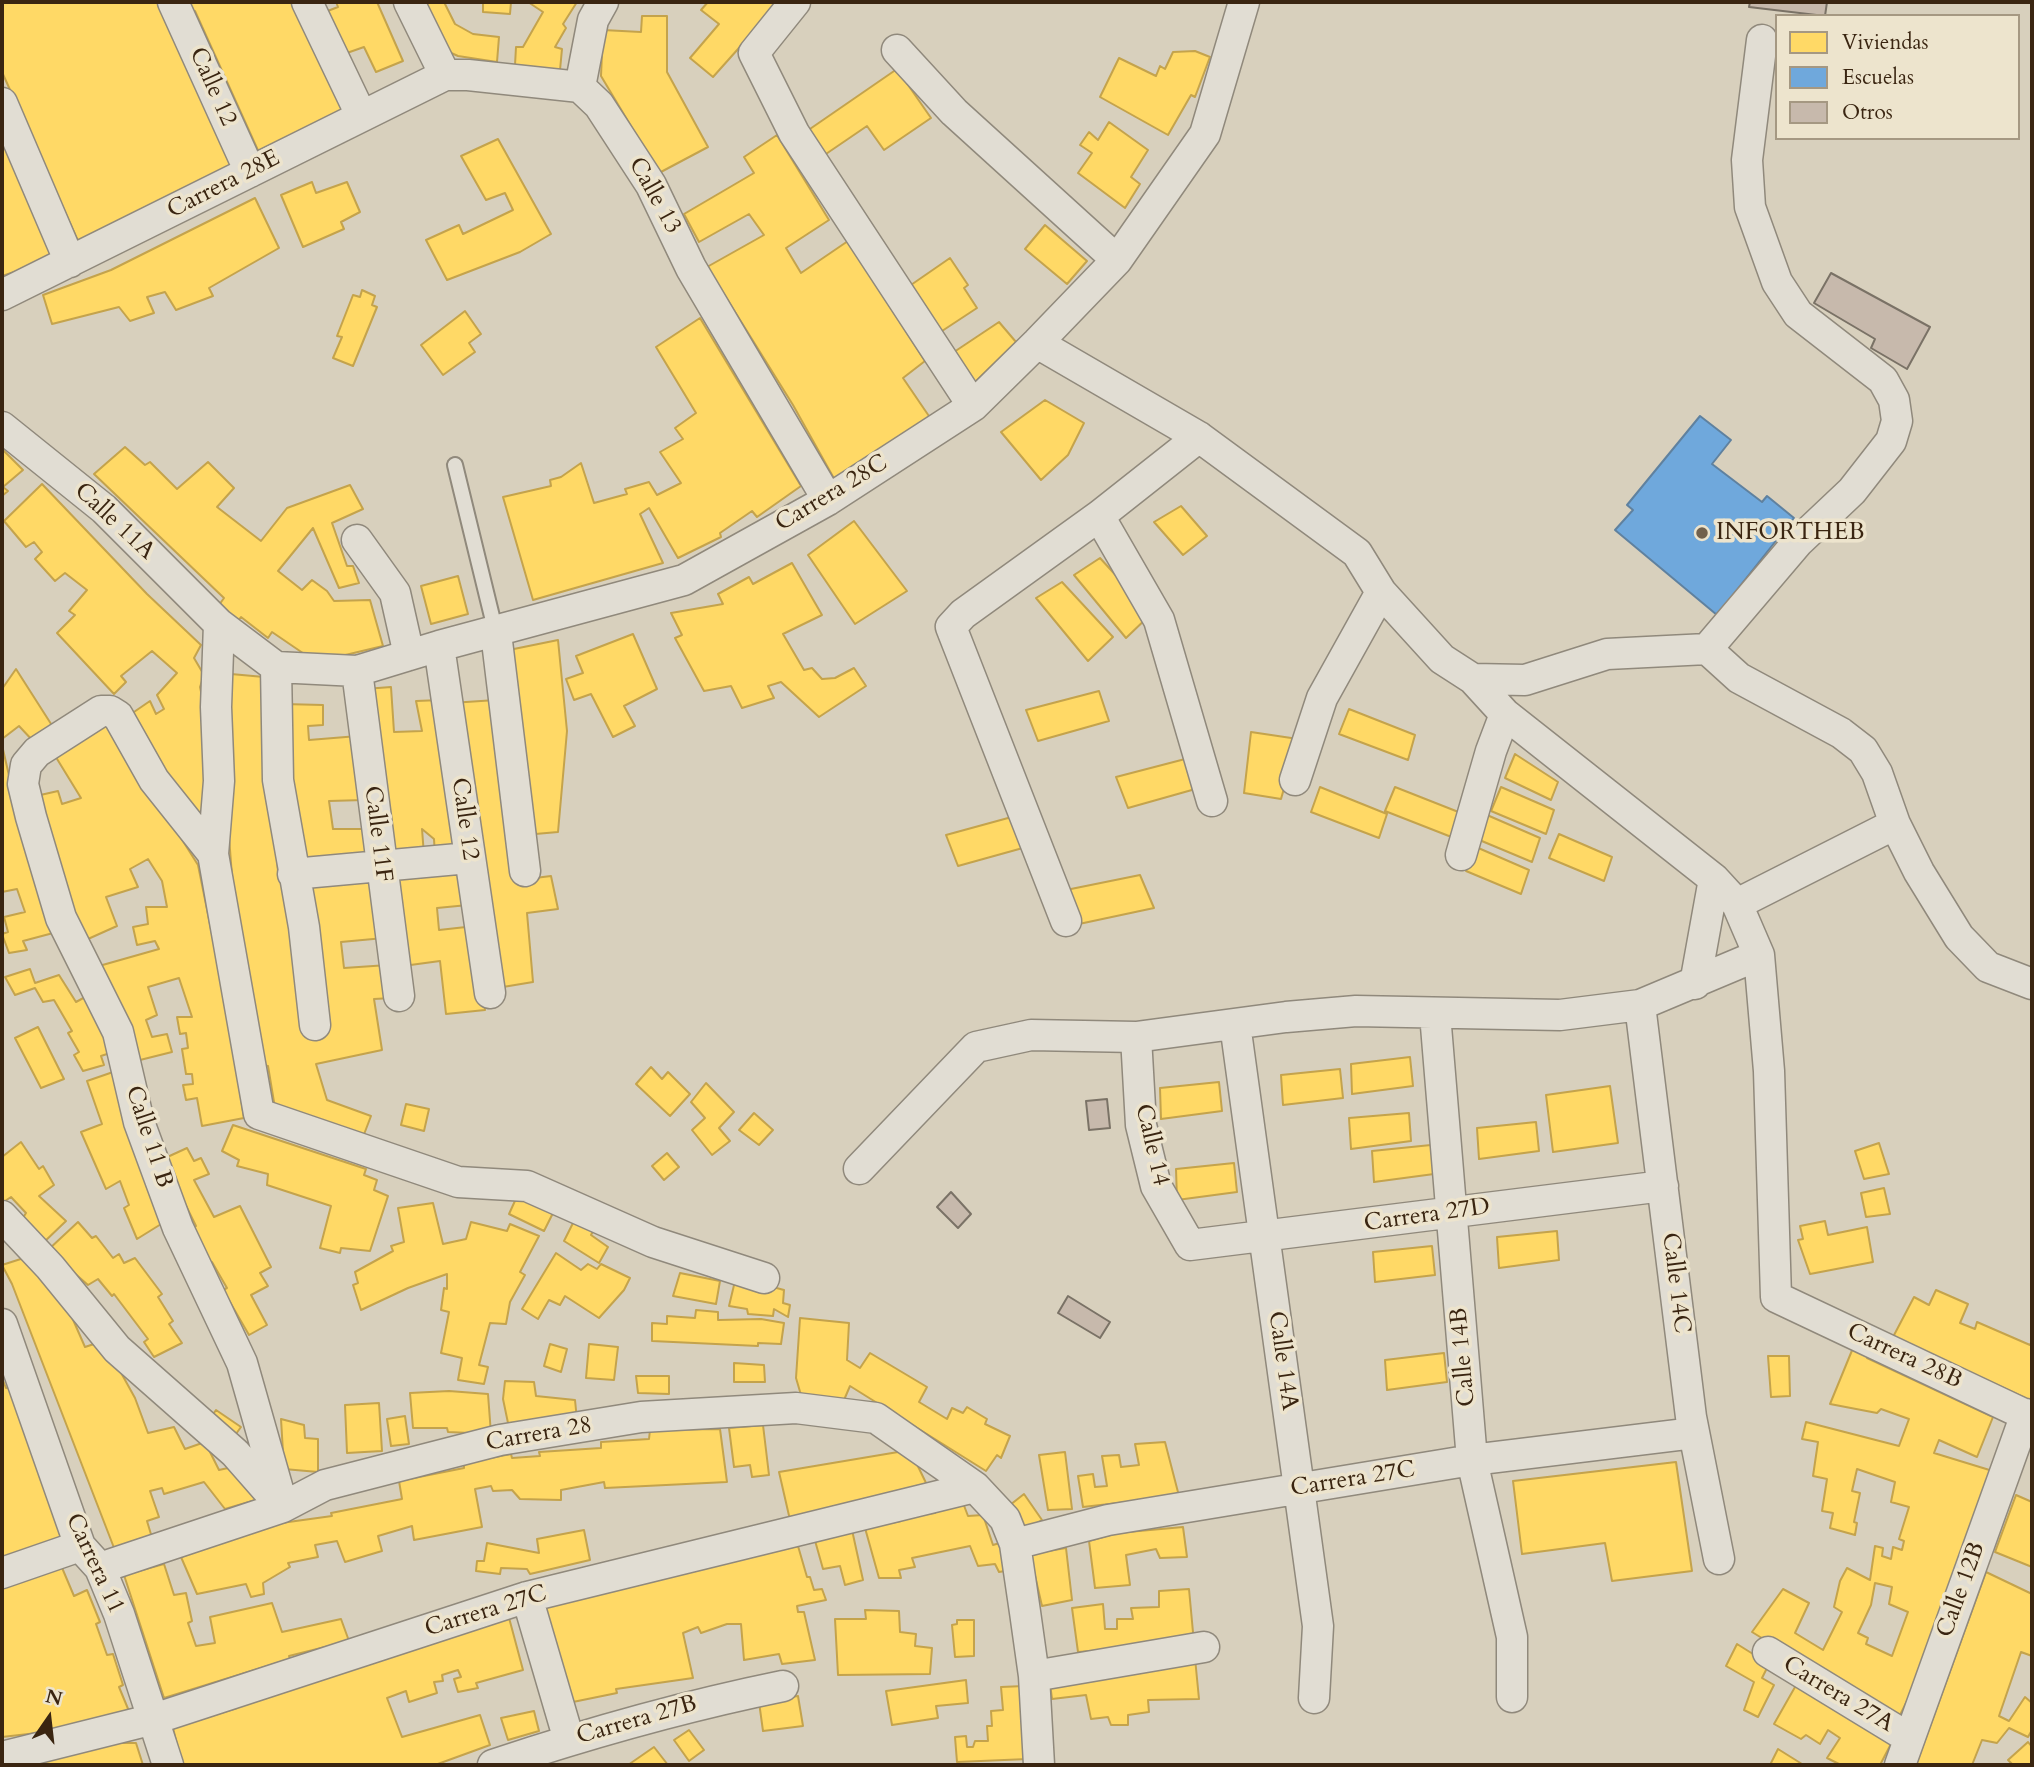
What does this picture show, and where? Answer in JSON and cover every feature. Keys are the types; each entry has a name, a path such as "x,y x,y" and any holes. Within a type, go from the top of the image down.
{"street":[{"name":"Calle 12","path":"173,2 250,172"},
{"path":"307,2 361,115"},
{"path":"409,2 445,75 580,87 593,20 603,2"},
{"path":"795,2 754,53 758,63 794,133 973,406"},
{"name":"Carrera 28C","path":"276,667 357,671 439,646 496,633 684,580 828,500 973,406 1117,260 1205,134 1244,2"},
{"path":"1707,649 1798,542 1852,491 1891,441 1897,421 1894,400 1883,380 1798,314 1777,282 1750,207 1746,160 1762,40"},
{"path":"897,50 954,112 1117,260"},
{"name":"Carrera 28E","path":"2,295 445,75"},
{"name":"Calle 13","path":"580,87 598,105 651,185 691,268 828,500"},
{"path":"2,103 71,262"},
{"path":"859,1169 976,1047 1031,1035 1136,1037 1356,1012 1559,1015 1640,1005 1759,955 1737,904 1714,879 1505,714 1474,678 1442,659 1381,592 1357,553 1199,437 1037,343"},
{"name":"Calle 11A","path":"2,427 104,509 219,624"},
{"path":"1066,921 951,627 963,614 1099,516 1199,437"},
{"path":"1099,516 1159,620 1212,801"},
{"path":"357,540 395,593 409,655"},
{"path":"1295,780 1322,698 1381,592"},
{"path":"219,624 276,667 278,780 304,927 316,1025"},
{"path":"219,624 216,707 219,781 213,854 260,1114 458,1182 527,1186 653,1242 764,1278"},
{"path":"496,633 524,870"},
{"name":"Calle 12","path":"439,646 490,993"},
{"path":"1474,678 1525,680 1607,654 1707,649 1739,678 1841,733 1863,750 1877,773 1895,824 1919,872 1959,937 1988,967 2032,984"},
{"name":"Calle 11F","path":"357,671 380,867 399,996"},
{"name":"Calle 11 B","path":"213,854 155,780 118,716 110,711 101,711 37,752 26,765 23,784 61,918 118,1032 139,1122 178,1228 242,1363 283,1507"},
{"path":"1461,855 1491,751 1505,714"},
{"path":"1737,904 1895,824"},
{"path":"293,874 469,858"},
{"path":"1695,984 1714,879"},
{"name":"Carrera 28B","path":"1759,955 1769,1071 1776,1297 2029,1416"},
{"name":"Calle 14C","path":"1640,1005 1694,1433 1719,1559"},
{"name":"Calle 14B","path":"1435,1014 1472,1460 1512,1637 1512,1697"},
{"name":"Calle 14A","path":"1235,1024 1318,1626 1314,1698"},
{"name":"Calle 14","path":"1136,1037 1141,1125 1156,1186 1190,1245"},
{"name":"Carrera 27D","path":"1190,1245 1265,1238 1663,1186"},
{"path":"2,1216 50,1267 117,1349 235,1453 283,1507"},
{"name":"Carrera 11","path":"3,1331 80,1546 100,1568 168,1765"},
{"name":"Carrera 28","path":"100,1568 283,1507 325,1485 500,1440 641,1417 796,1408 876,1418 975,1487 1005,1519 1015,1544 1034,1676 1039,1765"},
{"name":"Calle 12B","path":"1904,1752 2029,1416"},
{"name":"Carrera 27C","path":"1015,1544 1108,1520 1472,1460 1694,1433"},
{"name":"Carrera 27C","path":"2,1757 154,1719 527,1597 975,1487"},
{"path":"2,1573 80,1546"},
{"path":"527,1597 569,1740"},
{"path":"1034,1676 1204,1647"},
{"name":"Carrera 27A","path":"1768,1652 1904,1752"},
{"name":"Carrera 27B","path":"493,1765 569,1740 713,1700 783,1686"}],"lane":[{"path":"455,465 496,633"}],"building: Viviendas":[{"path":"2,2 159,2 236,167 78,241 2,72"},
{"path":"184,2 292,2 344,111 261,157 195,11 189,12"},
{"path":"336,2 377,2 403,61 376,72 364,47 344,54 325,12 338,7"},
{"path":"413,2 444,2 455,24 473,34 499,37 497,62 458,56 440,48"},
{"path":"483,2 511,2 510,14 483,12"},
{"path":"528,2 577,2 563,24 566,28 555,47 562,49 560,70 515,65 516,47 523,47 543,12"},
{"path":"708,2 780,2 713,77 690,58 719,24 701,10"},
{"path":"642,16 667,16 667,72 708,147 659,173 601,76 603,30 641,32"},
{"path":"1195,51 1210,57 1195,97 1191,95 1168,135 1100,97 1119,58 1156,76 1160,66 1165,69 1173,52"},
{"path":"897,69 931,118 884,150 867,126 823,156 807,131"},
{"path":"1109,122 1148,150 1131,177 1140,184 1125,208 1078,173 1092,153 1080,145 1089,132 1098,140"},
{"path":"2,131 60,257 2,276"},
{"path":"777,135 829,220 786,248 801,273 848,241 925,361 903,378 933,422 836,482 793,405 707,267 764,235 749,214 699,242 684,214 754,173 744,157"},
{"path":"498,139 551,234 520,252 447,280 426,240 459,225 463,234 513,210 505,193 486,200 461,156"},
{"path":"312,182 316,193 347,182 360,212 341,222 344,229 303,247 281,195"},
{"path":"255,198 279,248 209,288 213,296 176,310 165,292 147,297 154,313 130,321 119,307 52,324 43,295 111,270"},
{"path":"1045,225 1087,261 1067,284 1025,249"},
{"path":"950,258 968,285 964,288 977,308 939,333 908,287"},
{"path":"362,290 375,296 372,305 377,307 353,366 333,358 342,337 337,336 353,295 360,297"},
{"path":"465,311 481,334 469,343 475,352 443,375 421,345"},
{"path":"700,318 801,486 757,517 752,511 720,533 721,537 678,558 649,508 640,514 663,563 533,600 503,497 551,486 550,480 561,477 581,463 594,503 627,494 625,489 649,482 657,495 681,483 660,452 683,439 675,428 696,413 656,347"},
{"path":"999,322 1016,342 974,383 954,352"},
{"path":"1045,400 1084,423 1068,455 1041,480 1001,432"},
{"path":"125,447 145,465 150,462 177,489 208,462 234,488 217,507 261,541 287,508 350,485 363,509 332,523 347,566 353,566 359,583 339,588 313,528 278,571 302,590 312,580 327,591 334,601 370,600 383,646 316,662 272,632 268,638 241,617 237,622 219,605 224,598 94,474"},
{"path":"2,449 23,470 3,487 8,491 2,496"},
{"path":"42,484 147,594 201,645 194,658 204,675 200,687 205,711 212,811 193,816 131,714 150,701 156,714 164,709 157,695 177,673 152,651 121,676 126,682 114,694 57,633 75,615 69,611 87,590 65,573 55,581 35,559 42,552 34,542 26,547 4,521"},
{"path":"1181,506 1207,536 1183,555 1154,522"},
{"path":"854,521 907,591 855,624 808,555"},
{"path":"1100,558 1151,614 1126,638 1074,575"},
{"path":"792,563 822,615 783,634 804,670 812,668 822,679 835,678 854,668 866,686 819,717 781,682 768,686 774,698 742,708 731,686 704,691 675,638 682,635 671,613 723,604 718,594 749,577 753,584"},
{"path":"458,576 468,614 431,624 421,586"},
{"path":"1062,582 1113,637 1088,661 1036,598"},
{"path":"633,634 657,689 624,706 635,726 613,737 591,694 574,700 566,679 583,673 576,656"},
{"path":"558,640 567,731 558,832 524,835 504,651"},
{"path":"16,669 53,727 34,742 19,726 2,739 2,689"},
{"path":"231,674 264,677 278,872 378,876 384,938 341,942 344,968 388,965 392,998 374,999 382,1050 316,1064 327,1100 371,1116 363,1137 275,1108 268,1066 263,1065 232,876 227,810"},
{"path":"391,687 394,732 422,731 416,701 441,700 463,854 435,856 434,839 422,829 424,855 385,858 365,689"},
{"path":"1099,691 1109,721 1038,741 1026,710"},
{"path":"496,700 519,880 551,876 558,909 527,913 533,982 497,988 451,703"},
{"path":"283,704 323,705 323,725 308,726 309,740 358,736 364,800 329,801 333,829 367,829 373,863 297,864"},
{"path":"1349,709 1415,735 1408,760 1339,734"},
{"path":"108,722 198,865 228,1013 244,1118 202,1126 197,1098 186,1100 183,1085 193,1084 192,1074 186,1074 182,1049 188,1048 186,1033 180,1034 177,1017 192,1017 179,978 148,987 157,1015 146,1020 152,1037 167,1034 172,1052 140,1060 131,1024 126,1025 99,966 159,949 155,941 137,945 133,927 148,924 146,907 167,907 162,881 148,859 130,869 138,887 106,897 117,926 88,939 73,909 36,796 58,791 62,804 81,798 54,754"},
{"path":"1251,732 1298,739 1281,799 1244,793"},
{"path":"2,745 13,793 57,932 23,941 27,950 9,953 2,934 8,932 4,917 25,912 17,889 2,892"},
{"path":"1515,754 1558,782 1551,800 1505,778"},
{"path":"1189,758 1199,788 1128,808 1116,777"},
{"path":"1320,787 1387,814 1379,838 1311,812"},
{"path":"1395,787 1461,813 1454,838 1385,811"},
{"path":"1501,787 1554,810 1546,834 1491,811"},
{"path":"1019,815 1030,846 958,866 946,835"},
{"path":"1487,815 1540,838 1532,862 1477,839"},
{"path":"1559,834 1612,857 1604,881 1549,858"},
{"path":"1476,847 1529,870 1521,894 1466,871"},
{"path":"464,866 468,905 437,908 439,930 475,926 485,1010 446,1014 440,961 403,966 389,873"},
{"path":"1140,875 1154,908 1079,924 1066,890"},
{"path":"30,969 35,983 59,975 76,1002 87,996 113,1052 101,1056 104,1065 83,1071 74,1055 79,1052 68,1033 72,1031 54,1000 43,1002 35,988 15,995 5,977"},
{"path":"38,1027 64,1079 41,1088 15,1038"},
{"path":"1410,1057 1413,1086 1352,1094 1351,1064"},
{"path":"651,1067 662,1079 668,1072 690,1094 670,1116 636,1084"},
{"path":"1340,1069 1343,1098 1283,1105 1281,1075"},
{"path":"116,1071 166,1221 137,1239 124,1208 129,1205 120,1181 106,1189 81,1132 102,1124 87,1081"},
{"path":"1219,1082 1222,1111 1161,1119 1160,1088"},
{"path":"706,1083 734,1112 719,1128 730,1141 712,1155 692,1130 705,1118 691,1102"},
{"path":"1610,1086 1618,1143 1553,1152 1546,1095"},
{"path":"406,1104 429,1109 424,1131 401,1125"},
{"path":"754,1113 773,1130 759,1145 739,1130"},
{"path":"1409,1113 1411,1141 1351,1149 1349,1118"},
{"path":"1536,1122 1539,1151 1479,1159 1477,1128"},
{"path":"233,1125 366,1169 364,1175 377,1180 374,1190 388,1196 370,1251 341,1248 340,1253 320,1248 331,1206 267,1185 268,1174 237,1166 239,1160 222,1151"},
{"path":"21,1142 39,1169 43,1166 54,1185 39,1196 66,1221 42,1244 21,1221 26,1213 11,1197 2,1203 2,1157"},
{"path":"1879,1143 1889,1174 1864,1179 1855,1151"},
{"path":"1431,1145 1434,1174 1374,1182 1372,1151"},
{"path":"187,1148 194,1161 201,1158 209,1174 194,1180 214,1217 240,1206 271,1267 260,1273 268,1286 251,1295 267,1325 249,1335 223,1290 227,1288 212,1262 206,1265 190,1231 196,1226 163,1159"},
{"path":"667,1153 679,1167 664,1180 652,1166"},
{"path":"1234,1163 1237,1192 1177,1200 1176,1169"},
{"path":"1884,1188 1890,1214 1866,1217 1861,1193"},
{"path":"519,1192 555,1209 544,1231 509,1214"},
{"path":"433,1203 443,1244 466,1239 471,1222 507,1231 510,1224 539,1236 520,1272 525,1275 510,1302 506,1324 490,1323 479,1365 488,1367 484,1384 458,1380 462,1358 441,1353 449,1312 441,1310 444,1288 447,1289 447,1274 408,1288 361,1310 353,1285 358,1283 355,1272 393,1251 391,1246 404,1242 398,1208"},
{"path":"578,1213 597,1224 591,1235 608,1247 599,1263 564,1241"},
{"path":"1825,1221 1828,1235 1867,1227 1873,1262 1810,1274 1798,1240 1803,1239 1800,1226"},
{"path":"78,1222 92,1238 96,1236 113,1258 119,1254 124,1263 135,1258 162,1294 158,1297 173,1321 169,1324 182,1343 154,1357 144,1342 148,1339 114,1294 112,1296 98,1279 88,1285 48,1250"},
{"path":"1557,1231 1559,1260 1499,1268 1497,1237"},
{"path":"1432,1246 1435,1275 1375,1282 1373,1252"},
{"path":"556,1253 581,1270 588,1264 597,1269 601,1264 630,1278 624,1290 599,1318 565,1296 560,1305 549,1300 538,1319 522,1309"},
{"path":"27,1257 67,1306 85,1347 100,1342 109,1351 135,1398 148,1433 174,1427 185,1449 205,1442 219,1470 237,1466 259,1499 225,1509 204,1482 164,1494 162,1488 150,1491 159,1517 147,1521 153,1541 116,1553 12,1284 2,1265"},
{"path":"680,1273 720,1281 716,1304 673,1296"},
{"path":"743,1279 784,1290 783,1303 790,1305 788,1317 774,1309 773,1316 748,1314 747,1309 729,1306 735,1281"},
{"path":"1936,1290 1968,1304 1960,1323 1975,1329 1977,1322 2030,1345 2032,1341 2032,1401 1893,1337 1914,1297 1929,1305"},
{"path":"696,1310 718,1312 718,1320 761,1319 784,1323 781,1344 758,1343 758,1346 652,1341 652,1323 667,1324 667,1316 695,1318"},
{"path":"800,1318 849,1323 847,1360 860,1368 870,1353 927,1387 919,1402 947,1419 952,1408 963,1413 967,1407 987,1419 985,1424 1010,1436 1001,1458 997,1455 986,1471 850,1386 841,1407 801,1395 796,1378"},
{"path":"550,1344 567,1349 561,1372 544,1366"},
{"path":"589,1344 618,1347 614,1380 586,1378"},
{"path":"1853,1348 1869,1355 1867,1358 1993,1417 1977,1457 1939,1440 1934,1453 1996,1472 1919,1677 1897,1721 1752,1632 1783,1589 1809,1603 1795,1633 1823,1650 1842,1612 1834,1607 1840,1581 1847,1568 1870,1580 1875,1546 1883,1548 1882,1556 1891,1559 1893,1547 1902,1550 1904,1541 1899,1539 1909,1507 1891,1502 1895,1482 1857,1469 1852,1491 1860,1493 1854,1522 1857,1523 1855,1535 1830,1528 1833,1513 1822,1511 1827,1479 1813,1476 1818,1442 1802,1439 1806,1422 1899,1446 1909,1419 1881,1409 1877,1413 1830,1404","holes":["1875,1583 1892,1587 1889,1604 1908,1612 1892,1656 1866,1644 1868,1638 1858,1633 1871,1605"]},
{"path":"1444,1353 1447,1382 1387,1390 1385,1360"},
{"path":"1768,1356 1789,1356 1790,1396 1771,1397"},
{"path":"734,1363 764,1365 765,1382 734,1382"},
{"path":"636,1376 669,1376 669,1394 638,1393"},
{"path":"2,1378 6,1388 15,1386 69,1544 2,1568"},
{"path":"505,1381 534,1382 536,1396 575,1400 577,1420 508,1423 503,1399"},
{"path":"449,1391 488,1394 491,1434 448,1432 447,1428 413,1428 410,1393"},
{"path":"379,1403 382,1451 347,1453 345,1405"},
{"path":"216,1410 241,1427 233,1438 209,1420"},
{"path":"405,1416 409,1444 391,1446 387,1419"},
{"path":"281,1419 304,1425 305,1438 318,1439 318,1472 284,1469"},
{"path":"763,1425 769,1475 752,1477 750,1465 734,1467 729,1428"},
{"path":"720,1429 727,1482 605,1488 604,1482 561,1490 561,1500 520,1499 512,1490 493,1491 491,1486 475,1489 482,1527 414,1540 412,1526 378,1536 382,1551 345,1562 337,1541 315,1545 318,1557 288,1563 290,1567 263,1583 264,1594 251,1597 246,1584 197,1594 181,1557 274,1524 332,1516 331,1513 402,1499 399,1481 464,1468 464,1463 511,1454 512,1458 540,1456 539,1452 601,1448 601,1442 649,1439 650,1430"},
{"path":"1165,1442 1179,1496 1083,1507 1078,1476 1093,1474 1095,1487 1107,1486 1102,1456 1119,1455 1121,1467 1139,1465 1135,1444"},
{"path":"910,1450 928,1487 790,1520 779,1472"},
{"path":"1065,1452 1072,1509 1048,1510 1039,1455"},
{"path":"1676,1462 1692,1571 1612,1581 1605,1543 1522,1554 1513,1481"},
{"path":"1024,1494 1042,1520 1026,1529 1010,1505"},
{"path":"2016,1495 2032,1502 2032,1567 1995,1552"},
{"path":"963,1503 968,1516 983,1515 993,1545 1003,1542 1011,1570 999,1572 995,1564 978,1566 970,1546 912,1558 915,1567 899,1570 901,1578 879,1578 865,1528 901,1521 900,1517 935,1513 934,1508"},
{"path":"1183,1527 1187,1557 1160,1558 1156,1549 1126,1555 1130,1585 1095,1588 1089,1541 1117,1533"},
{"path":"584,1530 590,1560 530,1574 527,1569 501,1568 500,1574 476,1571 477,1561 484,1561 487,1543 539,1553 537,1539"},
{"path":"852,1530 863,1580 845,1585 840,1566 823,1569 814,1537"},
{"path":"798,1546 807,1577 810,1577 814,1590 822,1589 826,1600 797,1606 798,1612 804,1612 815,1660 782,1664 779,1654 744,1660 741,1624 727,1624 701,1633 698,1627 683,1633 693,1678 616,1689 617,1693 568,1703 540,1605"},
{"path":"1066,1548 1072,1600 1042,1606 1030,1554"},
{"path":"60,1563 74,1596 87,1590 100,1622 96,1624 107,1655 113,1654 123,1685 119,1687 131,1716 72,1729 2,1737 2,1581"},
{"path":"164,1564 174,1595 186,1593 192,1621 188,1623 196,1646 215,1643 210,1617 272,1603 282,1632 341,1619 349,1641 289,1656 290,1659 164,1698 124,1575"},
{"path":"1986,1572 2032,1594 2032,1656 2021,1652 1999,1716 2009,1721 2025,1697 2032,1703 2032,1730 2028,1737 2009,1728 1997,1743 1982,1740 1972,1765 1916,1765"},
{"path":"1189,1589 1194,1643 1078,1652 1072,1608 1103,1604 1105,1629 1117,1629 1117,1619 1133,1619 1131,1608 1159,1607 1159,1591"},
{"path":"865,1610 899,1611 900,1632 916,1634 915,1646 932,1648 930,1674 838,1675 835,1619 866,1619"},
{"path":"508,1614 523,1670 476,1683 478,1688 458,1692 454,1679 461,1677 458,1670 442,1675 443,1681 434,1682 437,1693 409,1702 406,1691 387,1698 402,1737 480,1715 490,1745 435,1765 182,1765 173,1728 237,1708 235,1703"},
{"path":"957,1620 974,1620 974,1656 955,1657 952,1625 957,1624"},
{"path":"1737,1644 1769,1664 1762,1678 1774,1685 1758,1717 1744,1710 1754,1682 1726,1666"},
{"path":"1195,1658 1199,1699 1148,1700 1149,1712 1128,1715 1128,1725 1111,1725 1108,1717 1091,1719 1086,1695 1052,1699 1049,1676"},
{"path":"966,1680 968,1703 936,1706 938,1718 892,1725 886,1691"},
{"path":"1799,1680 1893,1740 1880,1765 1841,1765 1827,1758 1840,1738 1828,1730 1820,1744 1806,1735 1801,1739 1774,1724"},
{"path":"1024,1686 1028,1759 957,1762 955,1737 966,1736 967,1747 973,1747 975,1741 988,1741 987,1726 992,1726 991,1711 1003,1710 1001,1687"},
{"path":"798,1696 803,1726 763,1731 759,1702"},
{"path":"534,1711 539,1731 508,1740 501,1718"},
{"path":"689,1730 704,1750 689,1761 674,1740"},
{"path":"2028,1742 2032,1747 2032,1765 2013,1765 2008,1760"},
{"path":"42,1743 136,1743 143,1765 41,1765"},
{"path":"654,1747 668,1765 628,1765"},
{"path":"1778,1749 1802,1764 1770,1765"}],"building: Escuelas":[{"path":"1700,416 1731,440 1712,464 1762,502 1767,496 1794,518 1717,615 1615,530 1633,510 1627,505"}],"building: Otros":[{"path":"1750,2 1827,2 1825,14 1749,7"},
{"path":"1831,273 1930,327 1907,369 1871,348 1875,339 1814,303"},
{"path":"1107,1099 1110,1128 1089,1130 1086,1101"},
{"path":"951,1192 971,1214 958,1228 937,1207"},
{"path":"1068,1296 1110,1322 1100,1338 1058,1313"}],"place":[{"name":"INFORTHEB","path":"1702,533"}]}
